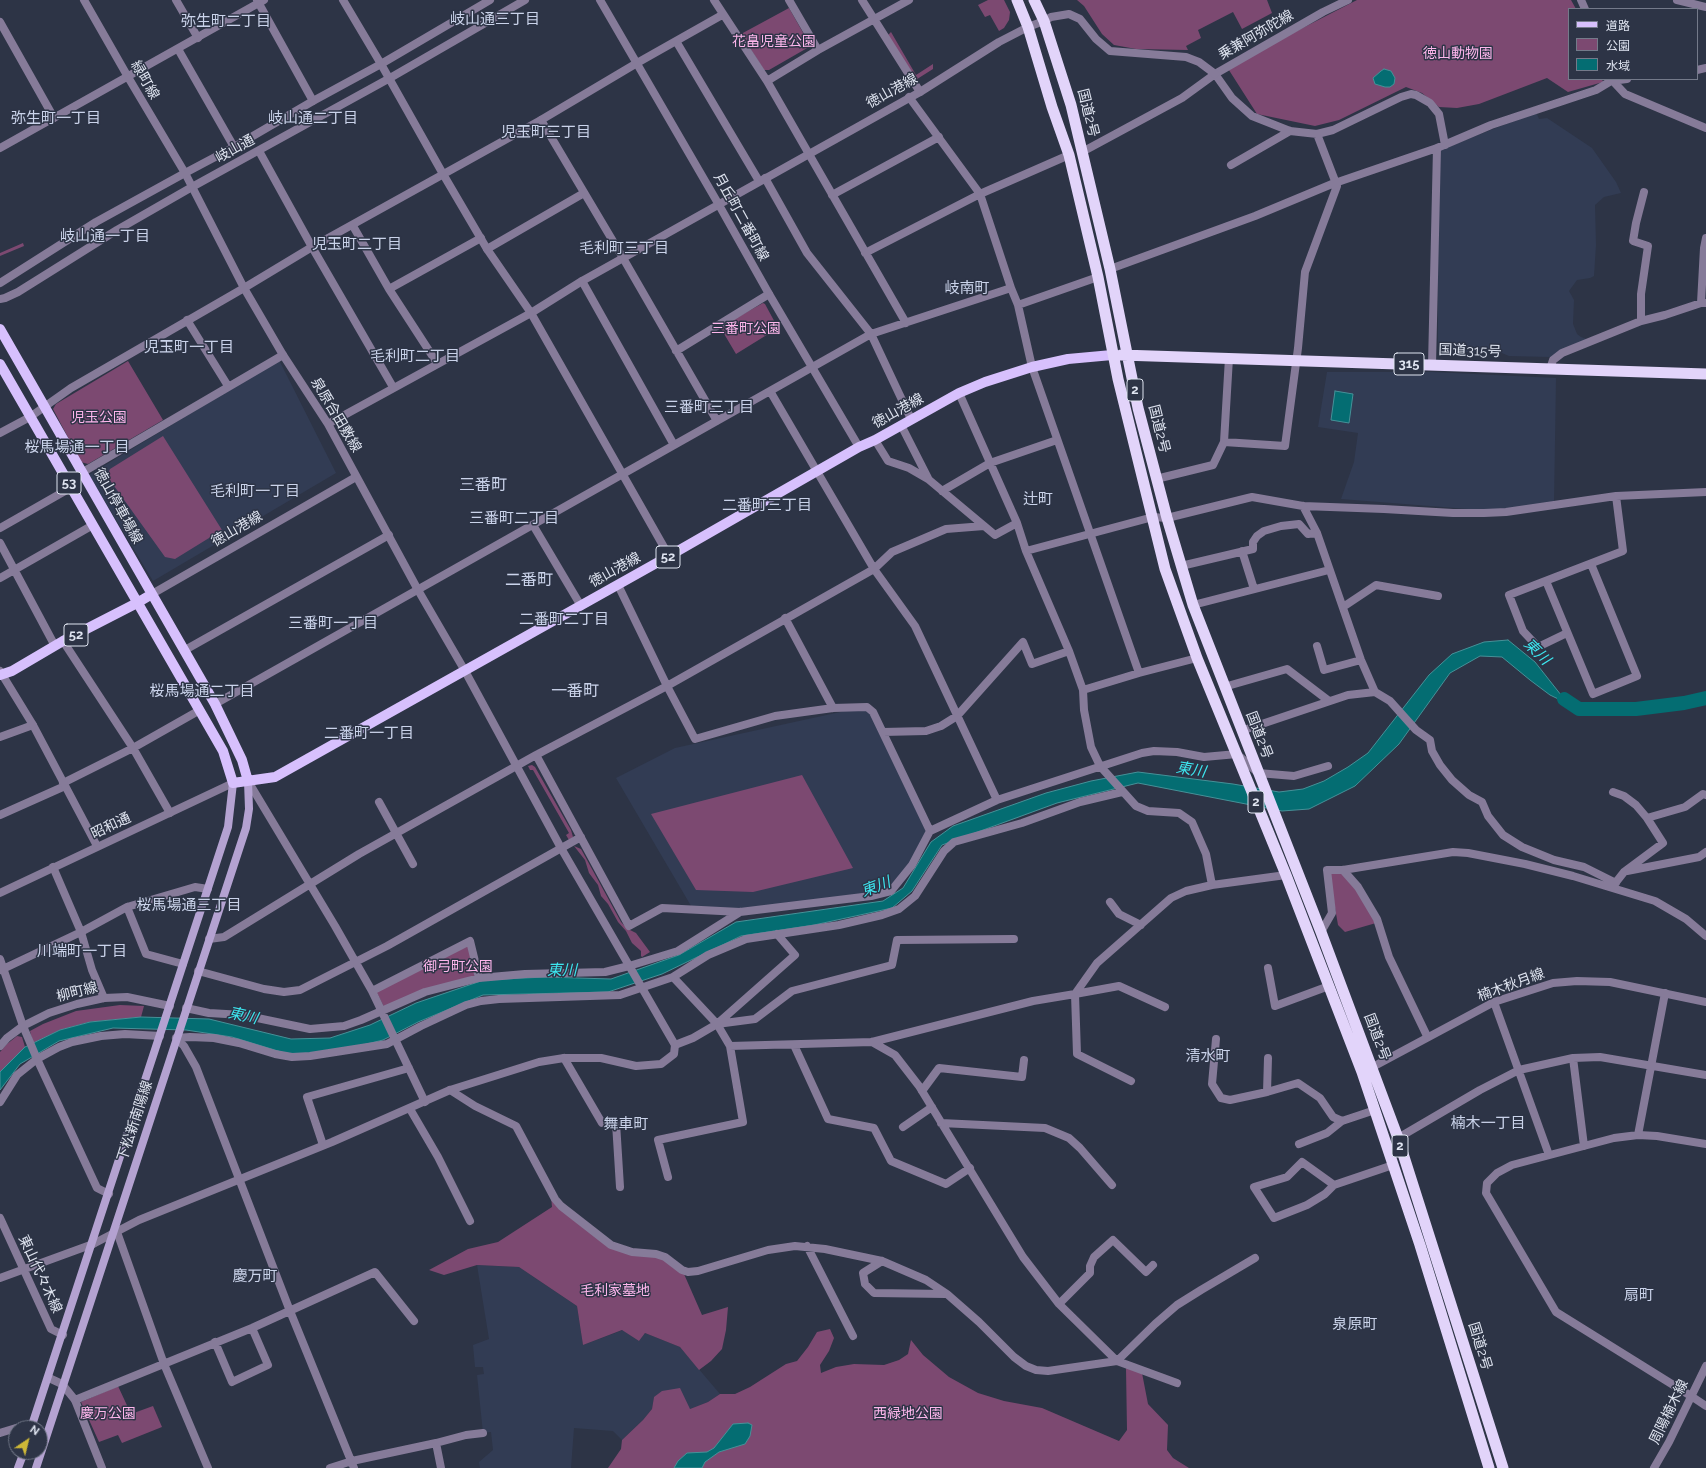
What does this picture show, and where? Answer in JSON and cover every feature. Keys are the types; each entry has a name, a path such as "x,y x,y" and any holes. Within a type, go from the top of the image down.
{"highway":[{"name":"国道2号","path":"1017,0 1028,27 1052,107 1069,155 1098,277 1112,355 1165,569 1197,658 1245,773 1274,830 1321,932 1367,1070 1375,1110 1394,1165 1489,1468"},
{"name":"国道2号","path":"1034,0 1044,21 1071,105 1110,269 1138,408 1156,479 1193,605 1258,773 1286,875 1329,986 1398,1138 1503,1468"},
{"name":"国道315号","path":"1112,355 1128,354 1706,374"}],"main road":[{"name":"徳山停車場線","path":"0,329 46,406 152,594"},
{"name":"徳山港線","path":"233,783 275,777 581,606 859,447 875,440 959,393 985,382 1032,367 1068,359 1112,355"},
{"name":"53","path":"0,364 72,487 137,603"},
{"name":"徳山港線","path":"1,674 12,671 152,594"},
{"path":"152,594 215,704 242,760 248,781"},
{"path":"137,603 223,751 233,783"},
{"name":"下松新南陽線","path":"36,1468 62,1384 114,1233 176,1038 246,828 249,809 248,781"},
{"name":"下松新南陽線","path":"34,1420 93,1244 228,827 232,807 233,783"}],"street":[{"name":"緑町線","path":"84,0 185,173"},
{"path":"176,0 198,38"},
{"path":"343,0 382,64 442,174 487,249 531,313 669,556"},
{"name":"岐山通","path":"0,283 96,222 382,64 490,0"},
{"name":"岐山通","path":"0,299 18,292 117,230 390,78 525,0"},
{"name":"月丘町二番町線","path":"600,0 859,447"},
{"path":"714,0 722,15 767,81 906,323"},
{"path":"789,0 818,50"},
{"path":"862,0 920,92"},
{"path":"767,81 818,50 909,0"},
{"name":"乗兼阿弥陀線","path":"1028,27 1052,17 1068,14 1080,19 1096,39 1110,51 1186,57 1199,62 1215,74 1323,12 1348,0"},
{"path":"1677,0 1706,7"},
{"path":"1,147 198,38 260,1 313,101"},
{"path":"0,433 30,417 71,388 312,247 353,226 442,174 541,120 722,15"},
{"path":"0,22 3,35 54,118"},
{"name":"徳山港線","path":"328,424 393,387 531,313 582,281 920,92 1028,27"},
{"path":"676,41 807,253 871,334 912,419"},
{"path":"178,49 234,147"},
{"path":"1082,152 1182,98 1215,74 1232,98 1252,116 1290,131 1317,134 1333,130 1411,94 1425,99 1435,108 1439,114 1445,144"},
{"path":"1110,269 1255,216 1336,183 1437,148 1491,125 1596,90 1611,80 1625,94 1706,128"},
{"path":"909,97 980,194 1018,305 1032,367 1139,672"},
{"path":"541,120 624,258 717,421"},
{"path":"1231,165 1290,131"},
{"path":"1224,442 1285,446 1298,348 1305,272 1335,192 1336,183 1317,134"},
{"path":"832,195 939,137"},
{"path":"1432,365 1437,148"},
{"path":"259,151 312,247 393,387"},
{"path":"865,253 980,194 1069,155"},
{"name":"泉原合田敷線","path":"185,173 244,288 282,355 328,424 561,848 675,1045"},
{"path":"1641,321 1641,294 1648,246 1633,241 1636,222 1644,192"},
{"path":"487,249 584,193"},
{"path":"353,226 389,289 438,363"},
{"path":"389,289 481,238"},
{"path":"1550,368 1553,360 1562,353 1641,321 1703,303 1706,238"},
{"path":"1018,305 1098,277"},
{"path":"582,281 674,445"},
{"path":"215,704 871,334 1011,288"},
{"path":"676,351 769,294"},
{"path":"187,320 228,386"},
{"path":"83,472 282,355"},
{"path":"1156,479 1213,465 1224,442 1229,358"},
{"path":"770,391 874,569 915,626 997,800"},
{"path":"959,393 1017,523 1026,551 1069,652 1083,690 1084,710 1091,747 1100,766 1136,806 1148,811 1179,813 1192,822 1206,854 1212,885"},
{"path":"901,425 928,479"},
{"path":"875,440 888,461 908,468 928,479 995,534 1017,523"},
{"path":"942,491 990,463 1057,440"},
{"name":"徳山港線","path":"152,594 356,477"},
{"path":"0,528 72,487"},
{"path":"1026,551 1153,517 1167,518 1252,497 1303,506 1384,509 1453,514 1484,514 1616,496 1706,492"},
{"path":"1567,633 1538,647 1523,630 1509,595 1623,551 1616,496"},
{"path":"1303,506 1317,533 1361,660 1375,692 1390,701 1416,730 1430,740 1432,751 1440,765 1452,780 1469,795 1482,802 1488,816 1503,835 1522,847 1554,860 1584,867 1614,885"},
{"path":"1181,566 1253,549 1253,542 1257,536 1264,531 1281,526 1299,524 1308,534 1317,533"},
{"path":"0,578 93,525"},
{"path":"533,525 581,606"},
{"path":"209,939 224,937 310,883 516,766 667,686 874,569 892,552 946,529 984,526"},
{"path":"185,650 389,535"},
{"path":"0,543 59,644 133,748 170,813"},
{"path":"1242,551 1254,589"},
{"path":"1546,581 1593,694 1637,676 1590,564"},
{"path":"1193,605 1329,570"},
{"path":"618,584 667,686 695,739 775,716 833,708 867,707 873,712 930,832"},
{"path":"1343,607 1376,585 1438,596"},
{"path":"785,618 833,708"},
{"path":"883,732 926,731 942,726 957,716 1023,642 1032,664 1069,652"},
{"path":"1317,646 1324,670 1361,660"},
{"path":"1083,690 1139,672 1197,658"},
{"path":"1224,687 1287,669 1329,701"},
{"path":"1,674 33,725 97,846"},
{"path":"1241,731 1348,695 1375,692"},
{"path":"0,815 133,748 200,710"},
{"path":"0,737 33,725"},
{"path":"536,755 629,926 662,908 740,912 871,896 890,890 912,865 930,832 997,800 1142,753 1154,751 1177,752 1204,757 1237,754 1258,773 1294,776 1328,766"},
{"path":"248,781 310,883 372,991 425,1102"},
{"name":"昭和通","path":"0,893 233,783"},
{"path":"176,1038 214,1038 239,1043 274,1054 292,1057 310,1056 387,1044 420,1026 466,1005 481,1001 499,999 620,995 673,977 708,955 746,938 839,925 882,916 899,909 915,896 944,852 954,842 1022,823 1080,802 1122,792"},
{"path":"1613,792 1624,796 1636,805 1647,818 1663,843 1624,872 1614,885"},
{"path":"1647,818 1685,807 1703,794 1706,795"},
{"path":"379,802 413,864"},
{"path":"198,971 264,989 284,992 300,990 356,962 581,837"},
{"path":"1321,932 1332,913 1327,870 1343,870 1453,852 1468,853 1525,864 1614,885 1654,901 1686,919 1706,936"},
{"path":"1624,872 1699,857 1706,852"},
{"path":"54,867 81,932 92,970 104,998"},
{"path":"1343,870 1358,887 1377,919 1389,957 1427,1036"},
{"path":"1131,1081 1077,1054 1075,994 1097,962 1170,898 1186,891 1212,885 1286,875"},
{"path":"2,969 81,932 127,907 195,887 208,889"},
{"path":"1110,902 1119,914 1141,925"},
{"path":"127,907 146,954 183,964"},
{"path":"186,1008 208,1013 243,1015 310,1029 344,1026 425,992 479,978 525,974 606,972 629,966 678,951 740,912"},
{"path":"0,1278 93,1244 139,1220 410,1109 450,1090 539,1062 564,1058 601,1058 636,1066 661,1064 674,1054 675,1045 693,1038 717,1024 795,955 777,934"},
{"path":"717,1024 755,1019 792,991 892,965 897,940 1014,939"},
{"path":"372,991 470,941 479,978"},
{"path":"0,959 2,969 23,1026 37,1059 97,1188 109,1194"},
{"path":"1268,968 1275,1006 1329,986"},
{"path":"668,1176 658,1140 743,1122 730,1046 717,1024 673,977"},
{"name":"楠木秋月線","path":"1367,1070 1427,1036 1494,1002 1553,983 1577,981 1610,982 1706,1002"},
{"path":"730,1046 872,1042 1033,1001 1119,986 1165,1007"},
{"path":"1638,1135 1665,993"},
{"name":"柳町線","path":"0,1046 7,1038 23,1026 50,1013 77,1004 104,998 127,996 170,1006"},
{"path":"1494,1002 1549,1155"},
{"path":"0,1102 18,1075 37,1059 72,1042 101,1036 125,1034 160,1036"},
{"path":"176,1038 184,1046 196,1067 290,1311 353,1465"},
{"path":"1216,1039 1212,1084 1221,1098 1230,1100 1267,1092 1298,1083 1320,1098 1333,1117 1342,1122"},
{"path":"872,1042 895,1055 922,1091 1023,1256 1059,1304 1117,1361 1176,1383"},
{"path":"794,1045 828,1119 874,1128 891,1161 946,1184 970,1168"},
{"path":"1398,1138 1480,1090 1519,1070 1573,1058 1600,1057 1706,1075"},
{"path":"564,1058 602,1123 616,1123 620,1187"},
{"path":"1267,1092 1268,1058"},
{"path":"1573,1058 1584,1146"},
{"path":"922,1091 940,1068 1022,1077 1024,1060"},
{"path":"323,1145 306,1097 409,1068"},
{"path":"450,1090 475,1106 516,1126 555,1199 561,1206 611,1245 632,1252 656,1254 665,1257 682,1270 688,1272 698,1272 768,1250 795,1246 807,1246 882,1261 926,1280 947,1294 979,1322 1014,1357 1026,1366 1036,1370 1048,1371 1117,1361 1155,1324 1177,1306 1255,1258"},
{"path":"903,1127 932,1107"},
{"path":"410,1109 438,1157 470,1221"},
{"path":"1299,1144 1327,1133 1342,1122 1375,1110"},
{"path":"941,1123 1045,1128 1069,1138 1080,1148 1112,1185"},
{"path":"1706,1144 1672,1138 1638,1135 1614,1138 1512,1165 1497,1173 1487,1183 1486,1193 1518,1245 1556,1312 1706,1406"},
{"path":"1334,1185 1302,1162 1287,1177 1254,1187 1274,1218 1307,1205 1325,1194 1334,1185 1394,1165"},
{"name":"東山代々木線","path":"0,1218 22,1269 51,1329 63,1334"},
{"path":"114,1233 164,1364 208,1468"},
{"path":"1059,1304 1090,1273 1090,1266 1094,1257 1113,1240 1146,1272 1153,1265"},
{"path":"807,1246 853,1336"},
{"path":"882,1261 863,1273 865,1284 874,1293 947,1294"},
{"path":"75,1400 252,1328 375,1272 414,1321"},
{"path":"215,1342 232,1382 268,1365 252,1328"},
{"name":"周陽楠木線","path":"1654,1468 1669,1442 1706,1366"},
{"path":"49,1378 62,1384 75,1400 102,1468"},
{"path":"330,1468 353,1465 466,1435 483,1433"},
{"path":"436,1443 441,1468"}],"shaded area":[{"path":"1536,112 1539,119 1547,118 1592,148 1616,182 1621,193 1604,197 1595,205 1596,245 1594,276 1577,280 1569,291 1574,300 1573,324 1577,334 1592,341 1557,352 1551,357 1509,356 1502,353 1438,351 1438,151"},
{"path":"279,360 336,473 153,581 89,475"},
{"path":"1327,372 1433,372 1556,378 1554,502 1505,509 1468,509 1341,499 1354,462 1358,433 1318,427"},
{"path":"868,706 930,831 891,891 740,912 694,911 616,778 675,748"},
{"path":"477,1265 519,1267 577,1306 583,1345 623,1330 639,1341 645,1333 680,1347 720,1394 708,1402 690,1409 654,1397 652,1409 622,1440 613,1431 574,1428 571,1468 480,1468 479,1462 493,1450 491,1432 483,1433 477,1375 484,1374 483,1367 475,1367 473,1345 489,1339"}],"green space":[{"path":"988,0 1004,0 1010,12 1009,20 1004,28 999,31 990,15 985,17 978,5"},
{"path":"1077,0 1267,0 1272,13 1242,29 1233,12 1198,30 1201,38 1186,46 1188,50 1136,49 1114,45 1102,34 1084,6"},
{"name":"徳山動物園","path":"1357,0 1571,0 1575,8 1568,8 1568,80 1602,80 1603,82 1568,92 1547,78 1479,104 1457,108 1439,107 1422,93 1406,87 1339,120 1315,126 1257,114 1227,67"},
{"name":"花畠児童公園","path":"789,8 810,45 769,70 764,70 741,34"},
{"path":"891,32 916,75 933,64 933,69 914,81 888,35"},
{"path":"23,243 24,246 0,256 0,253"},
{"name":"三番町公園","path":"763,303 765,304 778,328 736,354 720,327"},
{"name":"児玉公園","path":"128,361 163,420 88,464 81,462 53,409 56,404"},
{"path":"163,436 222,530 175,559 165,557 107,476 110,469"},
{"path":"532,765 535,767 571,830 573,837 569,840 566,835 569,833 533,770 530,770 528,766"},
{"path":"802,775 853,868 753,892 696,890 651,814"},
{"path":"574,846 581,849 621,922 628,929 636,933 650,952 642,957 641,956 641,951 632,943 626,931 618,922 608,904 601,896 598,885 589,873 585,860"},
{"path":"1342,871 1356,887 1376,923 1345,932 1338,925 1329,873"},
{"name":"御弓町公園","path":"469,945 475,977 384,1007 376,991"},
{"path":"120,1005 144,1006 141,1017 89,1022 60,1030 33,1043 30,1031 43,1024 76,1011"},
{"path":"17,1036 22,1037 25,1047 0,1072 0,1052"},
{"name":"毛利家墓地","path":"551,1196 613,1249 665,1259 684,1274 702,1315 728,1307 726,1330 722,1349 711,1361 699,1370 680,1347 645,1333 639,1341 622,1330 583,1345 577,1306 519,1267 477,1265 444,1275 429,1270 468,1249 498,1242 552,1207"},
{"name":"西緑地公園","path":"830,1329 834,1338 829,1351 820,1365 821,1373 836,1367 854,1364 884,1365 899,1360 908,1354 911,1340 923,1355 949,1377 978,1393 1004,1401 1042,1408 1119,1441 1127,1430 1126,1368 1142,1373 1148,1404 1168,1425 1167,1450 1173,1458 1189,1468 608,1468 621,1449 622,1440 652,1409 654,1397 662,1391 680,1388 690,1409 708,1402 720,1394 735,1394 750,1387 786,1364 797,1361 817,1332"},
{"name":"慶万公園","path":"118,1386 131,1414 153,1406 162,1427 122,1443 118,1435 99,1442 81,1402"}],"water":[{"path":"1384,69 1391,71 1395,78 1394,84 1390,87 1375,84 1373,78"},
{"path":"1335,391 1353,394 1349,423 1331,420"},
{"path":"1508,640 1535,662 1561,695 1579,709 1550,695 1502,657 1480,656 1450,673 1399,744 1355,786 1309,809 1282,811 1138,783 1057,803 942,845 912,891 892,908 814,925 741,936 662,974 608,992 483,995 418,1022 383,1040 330,1053 288,1054 232,1037 186,1030 113,1028 59,1041 20,1064 0,1090 0,1072 25,1047 60,1030 90,1022 141,1017 209,1019 291,1039 330,1038 370,1025 416,1003 484,980 545,977 611,979 679,955 736,922 883,901 903,888 931,842 953,826 1046,793 1091,781 1138,772 1233,784 1279,792 1303,789 1324,781 1368,753 1429,675 1452,654 1484,642"},
{"path":"748,1423 752,1425 750,1436 745,1444 719,1452 705,1462 702,1468 674,1468 678,1461 687,1453 707,1452 714,1448 733,1424"}],"waterway":[{"name":"東川","path":"1564,699 1579,709 1636,709 1684,703 1706,698"}],"district":[{"name":"岐山通三丁目","path":"495,19"},
{"name":"弥生町二丁目","path":"226,21"},
{"name":"弥生町一丁目","path":"56,118"},
{"name":"岐山通二丁目","path":"313,118"},
{"name":"児玉町三丁目","path":"546,132"},
{"name":"岐山通一丁目","path":"105,236"},
{"name":"児玉町二丁目","path":"357,244"},
{"name":"毛利町三丁目","path":"624,248"},
{"name":"岐南町","path":"967,288"},
{"name":"児玉町一丁目","path":"189,347"},
{"name":"毛利町二丁目","path":"415,356"},
{"name":"三番町三丁目","path":"709,407"},
{"name":"桜馬場通一丁目","path":"77,447"},
{"name":"三番町","path":"483,485"},
{"name":"毛利町一丁目","path":"255,491"},
{"name":"辻町","path":"1038,499"},
{"name":"二番町三丁目","path":"767,505"},
{"name":"三番町二丁目","path":"514,518"},
{"name":"二番町","path":"529,580"},
{"name":"二番町二丁目","path":"564,619"},
{"name":"三番町一丁目","path":"333,623"},
{"name":"桜馬場通二丁目","path":"202,691"},
{"name":"一番町","path":"575,691"},
{"name":"二番町一丁目","path":"369,733"},
{"name":"桜馬場通三丁目","path":"189,905"},
{"name":"川端町一丁目","path":"82,951"},
{"name":"清水町","path":"1208,1056"},
{"name":"楠木一丁目","path":"1488,1123"},
{"name":"舞車町","path":"626,1124"},
{"name":"慶万町","path":"255,1276"},
{"name":"扇町","path":"1639,1295"},
{"name":"泉原町","path":"1355,1324"}]}
